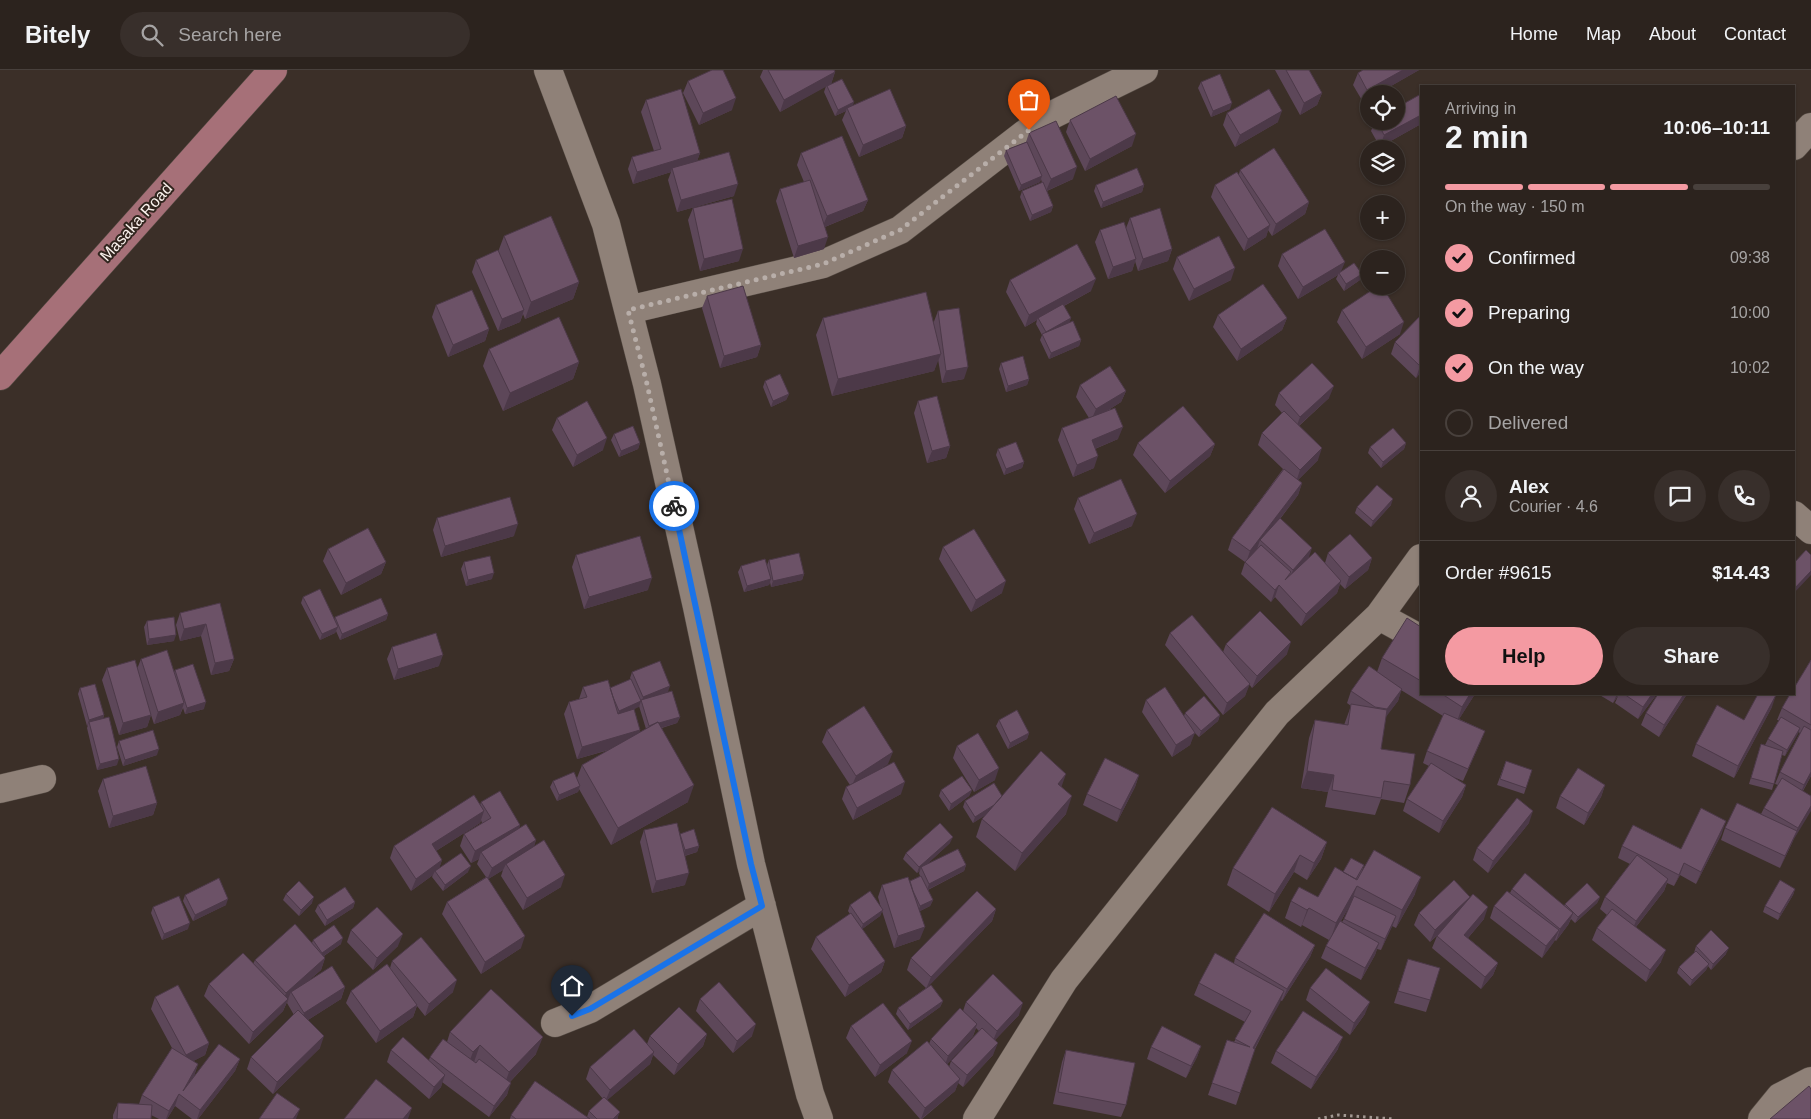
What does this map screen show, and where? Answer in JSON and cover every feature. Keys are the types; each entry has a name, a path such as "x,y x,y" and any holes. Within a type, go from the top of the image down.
{"main road":[{"name":"Masaka Road","path":"0,376 273,70"}],"street":[{"path":"548,70 606,224 647,384 697,607 751,864 810,1094 819,1119"},
{"path":"628,310 823,264 900,230 1044,119 1144,70"},
{"path":"1795,145 1811,127"},
{"path":"1795,517 1811,530"},
{"path":"977,1119 1064,980 1183,829 1277,713 1380,616 1420,559"},
{"path":"1380,616 1420,638"},
{"path":"0,789 42,779"},
{"path":"555,1023 590,1009 762,906"},
{"path":"1762,1119 1780,1097 1811,1081"}],"path":[{"path":"1318,1119 1338,1116 1394,1119"}],"building":[{"path":"712,70 723,70 736,98 703,113 688,81"},
{"path":"768,70 834,70 835,72 784,100"},
{"path":"1286,70 1309,70 1322,93 1304,103"},
{"path":"1363,70 1403,70 1376,85 1364,85 1358,73"},
{"path":"1220,74 1232,103 1213,111 1201,82"},
{"path":"842,79 854,102 838,110 827,86"},
{"path":"681,89 700,153 637,172 632,157 661,149 646,100"},
{"path":"890,89 906,126 863,145 847,108"},
{"path":"1269,89 1282,111 1240,135 1227,113"},
{"path":"1420,95 1420,116 1405,124 1405,103"},
{"path":"1116,96 1136,134 1090,159 1070,120"},
{"path":"1056,121 1077,167 1051,179 1029,133"},
{"path":"1382,130 1393,130 1384,135"},
{"path":"842,136 868,200 827,216 801,153"},
{"path":"1027,142 1042,176 1021,185 1006,150"},
{"path":"1274,148 1309,202 1276,224 1240,170"},
{"path":"729,152 738,184 681,200 672,168"},
{"path":"1137,168 1144,185 1103,202 1096,185"},
{"path":"1237,172 1270,225 1248,239 1215,185"},
{"path":"810,180 828,237 798,246 780,189"},
{"path":"1043,182 1053,206 1032,215 1022,191"},
{"path":"732,199 743,249 704,259 693,208"},
{"path":"1160,208 1172,249 1143,259 1130,218"},
{"path":"551,216 579,282 531,302 504,236"},
{"path":"1124,222 1136,259 1113,267 1100,230"},
{"path":"1325,229 1345,262 1303,287 1282,254"},
{"path":"1219,236 1235,268 1194,289 1177,257"},
{"path":"1077,244 1096,279 1029,315 1010,280"},
{"path":"498,250 524,310 502,319 476,260"},
{"path":"1354,263 1360,271 1360,275 1346,284 1339,273"},
{"path":"1263,284 1287,318 1241,349 1218,315"},
{"path":"743,286 761,345 724,356 707,296"},
{"path":"472,290 489,329 453,345 436,305"},
{"path":"926,292 941,354 838,379 823,318"},
{"path":"1364,295 1388,295 1404,322 1366,347 1342,310"},
{"path":"1063,304 1071,318 1046,332 1038,318"},
{"path":"959,308 968,367 946,371 938,311"},
{"path":"1420,316 1420,366 1395,342"},
{"path":"559,317 579,362 510,393 489,349"},
{"path":"1073,321 1081,340 1051,353 1042,334"},
{"path":"1023,356 1029,379 1008,386 1001,363"},
{"path":"1312,363 1334,386 1300,417 1279,393"},
{"path":"1110,366 1126,391 1096,409 1080,385"},
{"path":"780,374 789,394 773,401 765,381"},
{"path":"937,396 950,446 932,451 918,401"},
{"path":"587,401 607,438 577,455 557,418"},
{"path":"1183,406 1215,444 1170,481 1138,443"},
{"path":"1115,408 1123,427 1092,440 1098,456 1077,465 1062,428"},
{"path":"1284,411 1322,448 1300,470 1262,433"},
{"path":"633,426 640,443 621,451 614,434"},
{"path":"1393,428 1406,443 1383,462 1370,447"},
{"path":"1016,442 1024,462 1006,469 998,449"},
{"path":"1284,469 1302,483 1250,551 1232,538"},
{"path":"1121,479 1137,514 1094,533 1078,498"},
{"path":"1377,485 1393,499 1373,521 1357,507"},
{"path":"510,497 518,524 445,546 437,518"},
{"path":"1280,518 1312,548 1293,570 1260,540"},
{"path":"368,528 386,562 346,583 328,549"},
{"path":"974,529 1006,581 976,600 943,547"},
{"path":"1350,534 1372,558 1349,577 1328,553"},
{"path":"640,536 652,578 589,597 576,555"},
{"path":"1261,545 1291,572 1285,580 1315,552 1341,581 1306,614 1279,585 1275,590 1245,562"},
{"path":"1806,550 1811,555 1811,571 1795,588 1795,562"},
{"path":"799,553 804,574 773,581 769,560"},
{"path":"490,556 494,573 468,580 464,562"},
{"path":"765,559 771,579 747,586 741,566"},
{"path":"320,589 338,627 322,634 303,597"},
{"path":"381,598 388,614 342,634 335,617"},
{"path":"220,603 234,659 215,663 206,624 184,629 180,613"},
{"path":"1260,611 1291,642 1257,676 1226,644"},
{"path":"1192,615 1250,684 1227,703 1170,633"},
{"path":"174,617 176,635 149,639 147,621"},
{"path":"1407,618 1420,626 1420,680 1382,658"},
{"path":"436,633 443,655 398,669 392,647"},
{"path":"167,650 184,703 158,712 141,659"},
{"path":"135,660 151,715 123,723 107,668"},
{"path":"1811,660 1811,725 1782,708 1789,695 1795,695 1795,686"},
{"path":"660,661 670,686 643,697 632,672"},
{"path":"193,664 206,702 187,708 175,670"},
{"path":"1369,666 1402,689 1387,709 1375,707 1351,691"},
{"path":"631,679 641,701 619,711 610,688"},
{"path":"608,680 618,714 634,709 640,730 582,747 569,702 587,697 583,687"},
{"path":"95,684 104,715 89,720 80,688"},
{"path":"1165,687 1195,733 1176,745 1146,700"},
{"path":"672,691 680,717 649,726 641,700"},
{"path":"1444,695 1469,695 1462,707"},
{"path":"1625,695 1651,695 1643,707"},
{"path":"1657,695 1683,695 1664,725 1646,713"},
{"path":"1757,695 1776,695 1738,766 1696,744 1717,705 1744,720"},
{"path":"1204,696 1220,715 1201,731 1185,713"},
{"path":"1351,704 1387,710 1381,749 1415,754 1410,785 1384,781 1381,798 1332,790 1334,775 1307,771 1315,720 1348,725"},
{"path":"864,706 893,752 856,776 827,730"},
{"path":"1017,710 1029,733 1010,743 999,720"},
{"path":"1444,713 1485,731 1468,769 1427,751"},
{"path":"109,717 119,759 100,764 89,722"},
{"path":"1781,717 1800,728 1787,750 1768,739"},
{"path":"658,722 694,785 618,828 582,765"},
{"path":"1804,726 1811,730 1811,772 1804,785 1780,772"},
{"path":"153,730 159,749 125,760 119,741"},
{"path":"978,733 999,768 979,780 957,746"},
{"path":"1761,744 1783,751 1774,784 1751,778"},
{"path":"1041,751 1066,774 1058,784 1072,796 1022,853 982,819"},
{"path":"1105,758 1139,775 1121,810 1087,794"},
{"path":"1506,761 1532,770 1526,788 1500,779"},
{"path":"894,762 905,782 857,808 846,787"},
{"path":"1431,763 1466,785 1443,821 1407,799"},
{"path":"146,766 157,803 113,816 103,779"},
{"path":"1578,768 1605,785 1588,813 1560,796"},
{"path":"574,772 580,786 559,795 553,781"},
{"path":"962,776 972,790 951,804 941,790"},
{"path":"1782,778 1811,796 1811,806 1798,828 1764,808"},
{"path":"994,783 1002,796 994,805 975,817 965,801"},
{"path":"500,791 520,825 475,851 464,834 491,818 481,802"},
{"path":"474,795 484,811 432,844 442,860 416,879 394,846"},
{"path":"1517,798 1533,811 1493,861 1477,848"},
{"path":"1737,803 1797,831 1785,856 1725,828"},
{"path":"1272,807 1327,842 1314,863 1300,855 1275,894 1233,868"},
{"path":"1701,808 1726,821 1701,872 1684,863 1679,875 1622,846 1633,825 1681,849"},
{"path":"677,823 689,873 656,881 644,830"},
{"path":"940,823 953,837 919,867 906,853"},
{"path":"526,824 536,840 492,868 481,852"},
{"path":"694,829 699,846 685,850 680,834"},
{"path":"544,840 565,875 527,898 506,864"},
{"path":"958,849 966,865 929,884 921,867"},
{"path":"1374,850 1421,877 1402,910 1357,886 1336,923 1309,908 1307,910 1291,901 1299,887 1318,897 1335,867 1357,880"},
{"path":"461,853 471,866 445,885 435,871"},
{"path":"1637,855 1668,879 1636,921 1605,897"},
{"path":"1351,858 1364,865 1356,879 1343,872"},
{"path":"1525,873 1573,913 1560,929 1512,889"},
{"path":"921,876 933,900 920,906 910,881"},
{"path":"487,877 525,936 485,962 447,902"},
{"path":"908,877 925,927 898,936 882,885"},
{"path":"219,878 228,899 195,915 185,895"},
{"path":"1454,880 1470,897 1435,930 1419,913"},
{"path":"1780,880 1795,889 1780,914 1765,906"},
{"path":"299,881 314,897 301,910 286,894"},
{"path":"1587,883 1600,897 1578,917 1565,904"},
{"path":"345,887 355,902 327,920 318,905"},
{"path":"870,891 883,910 863,924 850,905"},
{"path":"977,891 996,909 931,977 911,958"},
{"path":"1507,891 1559,930 1546,946 1494,906"},
{"path":"1473,894 1488,907 1464,935 1498,963 1485,977 1437,936"},
{"path":"179,896 190,923 164,934 153,907"},
{"path":"1354,896 1396,916 1385,939 1344,919"},
{"path":"377,907 403,934 377,958 351,930"},
{"path":"1612,909 1666,950 1650,970 1597,928"},
{"path":"851,913 885,961 849,985 816,937"},
{"path":"1264,913 1315,945 1287,989 1235,958"},
{"path":"1340,921 1379,943 1365,968 1326,946"},
{"path":"295,924 325,958 286,993 255,960"},
{"path":"334,925 343,938 322,953 313,940"},
{"path":"1711,930 1729,948 1713,964 1696,946"},
{"path":"421,937 457,980 429,1004 392,961"},
{"path":"1696,951 1709,964 1692,980 1679,967"},
{"path":"243,953 288,999 253,1032 209,984"},
{"path":"1215,953 1284,991 1253,1048 1255,1049 1240,1093 1212,1083 1227,1040 1250,1047 1235,1039 1251,1011 1199,983"},
{"path":"1408,959 1440,968 1430,1000 1398,991"},
{"path":"387,964 417,1005 380,1031 351,991"},
{"path":"332,966 345,987 304,1013 291,992"},
{"path":"1326,968 1370,1002 1354,1023 1310,988"},
{"path":"993,974 1023,1003 997,1031 966,1002"},
{"path":"719,982 756,1024 737,1041 700,999"},
{"path":"178,985 209,1043 186,1055 155,997"},
{"path":"931,985 943,1001 910,1024 898,1008"},
{"path":"491,989 543,1037 509,1072 480,1045 473,1052 450,1032"},
{"path":"883,1003 912,1041 880,1065 851,1026"},
{"path":"679,1007 707,1034 678,1064 650,1036"},
{"path":"960,1008 977,1024 948,1056 931,1039"},
{"path":"298,1010 324,1036 277,1082 251,1057"},
{"path":"1303,1011 1343,1037 1316,1077 1276,1051"},
{"path":"1162,1026 1201,1046 1191,1066 1151,1047"},
{"path":"982,1028 998,1043 967,1075 951,1061"},
{"path":"634,1029 654,1052 610,1090 590,1067"},
{"path":"403,1037 445,1075 434,1087 391,1050"},
{"path":"443,1039 476,1063 479,1059 511,1083 494,1106 430,1057"},
{"path":"927,1041 960,1079 925,1108 892,1070"},
{"path":"219,1044 240,1059 200,1110 179,1094 169,1111 142,1095 172,1048 198,1064 183,1091"},
{"path":"1066,1050 1135,1063 1126,1105 1058,1092"},
{"path":"376,1079 412,1108 403,1119 344,1119"},
{"path":"535,1081 590,1119 516,1119 511,1115"},
{"path":"1809,1086 1811,1089 1811,1119 1770,1119"},
{"path":"277,1093 300,1109 293,1119 259,1119"},
{"path":"604,1097 620,1112 613,1119 597,1119 589,1111"},
{"path":"118,1103 152,1105 151,1119 117,1119"}],"way so far":[{"path":"674,506 647,384 628,310 823,264 900,230 1029,130"}],"route":[{"path":"572,1016 590,1009 762,906 751,864 674,506"}]}
